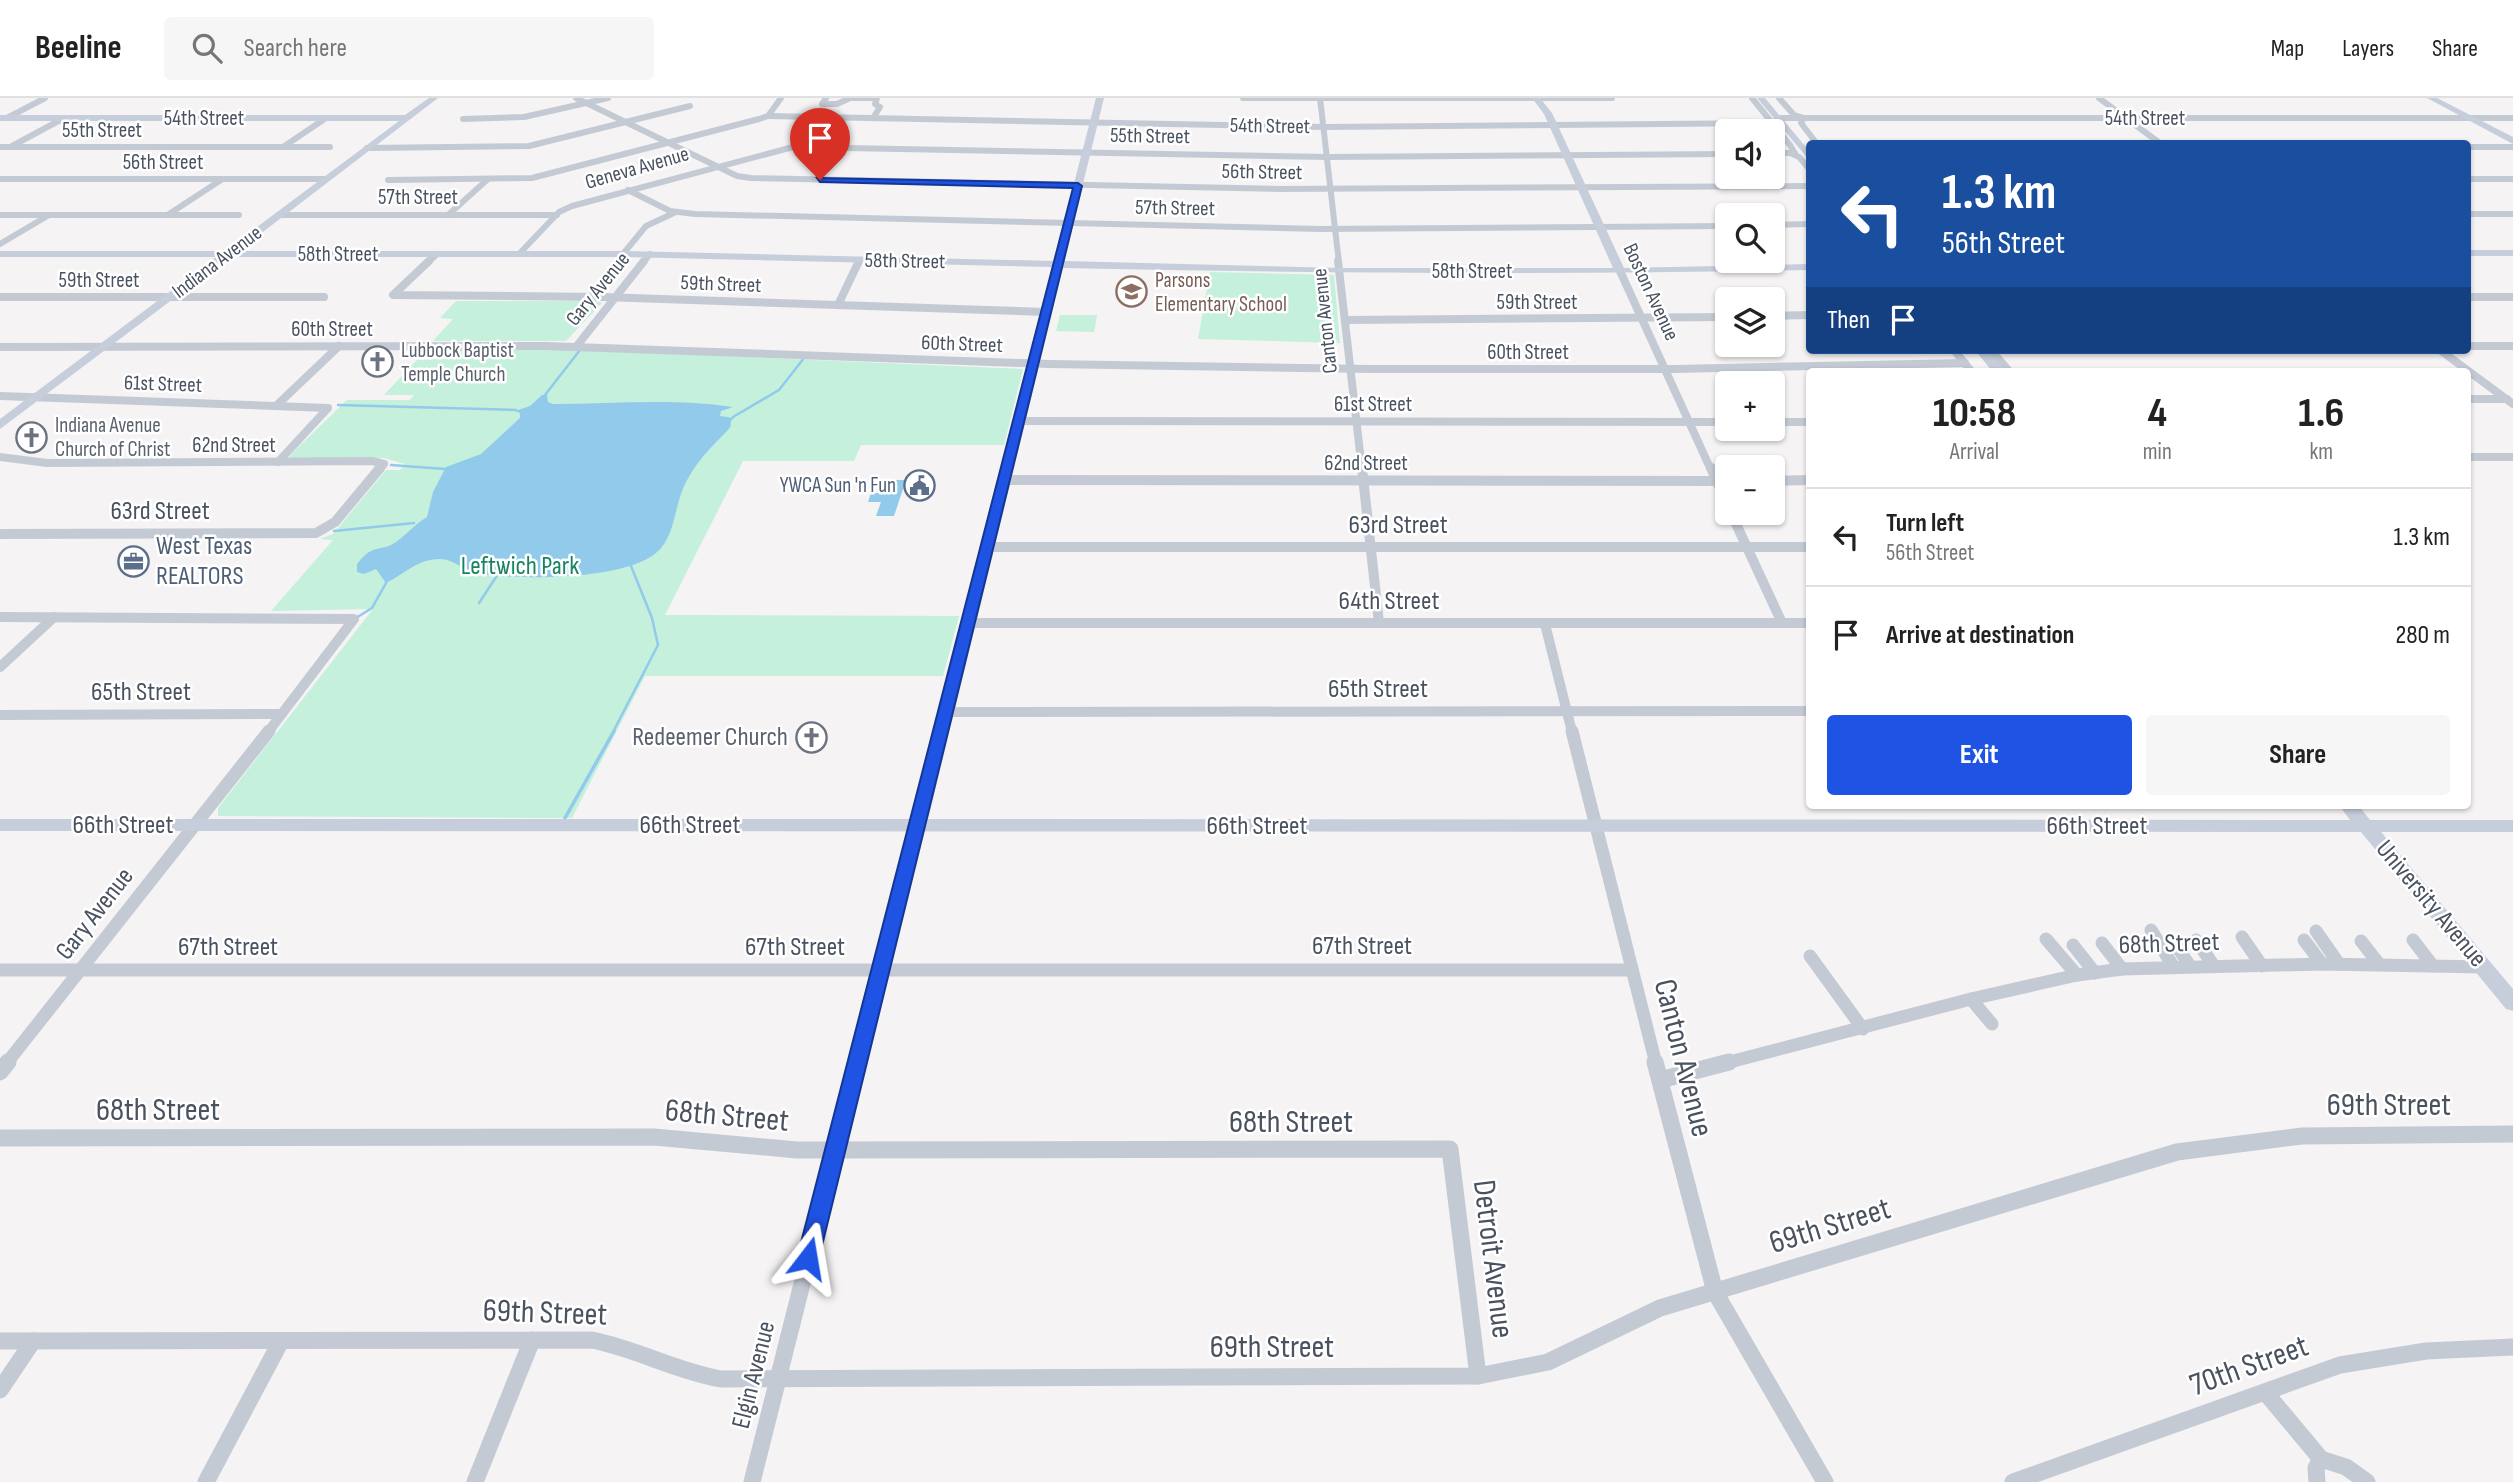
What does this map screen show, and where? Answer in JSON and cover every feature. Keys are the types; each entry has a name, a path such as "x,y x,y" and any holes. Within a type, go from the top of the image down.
{"street":[{"path":"3,118 45,98"},
{"name":"Indiana Avenue","path":"0,425 433,98"},
{"name":"56th Street","path":"576,98 737,176 751,178 1332,191 1583,191 1806,186"},
{"path":"463,119 524,117 608,98"},
{"path":"388,180 541,176 768,116 781,98"},
{"path":"826,98 822,104 837,104 852,98 877,99 875,104 880,107 873,118"},
{"name":"Elgin Avenue","path":"752,1482 1100,98"},
{"path":"1242,98 1612,98"},
{"path":"1752,98 1774,119"},
{"path":"1761,98 1774,119"},
{"path":"1771,98 1806,149"},
{"path":"1779,98 1794,115 1804,118 1801,123 1814,140"},
{"path":"2099,98 2156,140"},
{"path":"2431,98 2513,141"},
{"name":"Canton Avenue","path":"1321,99 1379,624"},
{"name":"Boston Avenue","path":"1537,99 1553,127 1689,422 1715,468"},
{"path":"367,148 517,148 690,106"},
{"name":"54th Street","path":"768,116 1325,127 1553,127 1715,122"},
{"name":"54th Street","path":"3,118 407,118"},
{"path":"9,147 64,118"},
{"path":"283,147 326,118"},
{"name":"54th Street","path":"1781,119 2513,118"},
{"path":"1785,130 1806,150"},
{"path":"1785,137 1793,150 1790,153"},
{"name":"55th Street","path":"0,150 9,147 330,147"},
{"path":"2471,147 2513,147"},
{"name":"55th Street","path":"782,149 1328,158 1715,154"},
{"name":"Geneva Avenue","path":"519,254 556,215 572,206 782,149"},
{"path":"1785,153 1806,152"},
{"path":"1790,153 1800,157 1806,165"},
{"name":"56th Street","path":"0,179 326,179"},
{"path":"167,215 221,179"},
{"path":"448,215 488,179"},
{"path":"2471,179 2513,180"},
{"name":"57th Street","path":"628,190 676,212 1336,229 1715,226"},
{"name":"Gary Avenue","path":"623,254 646,226 676,212"},
{"path":"2471,214 2513,214"},
{"path":"0,215 239,215"},
{"path":"0,244 49,215"},
{"name":"57th Street","path":"278,215 556,215"},
{"path":"1785,225 1806,224"},
{"path":"2471,253 2513,253"},
{"name":"58th Street","path":"0,254 650,254 1341,271 1620,271 1806,267"},
{"name":"59th Street","path":"437,254 393,295 615,298 1046,312"},
{"name":"Gary Avenue","path":"576,347 650,254"},
{"path":"838,305 860,260"},
{"name":"59th Street","path":"0,298 324,297"},
{"path":"2471,297 2513,297"},
{"path":"1785,316 1806,315"},
{"name":"59th Street","path":"1346,320 1715,317"},
{"name":"60th Street","path":"0,346 576,347 1033,364 1351,369 1806,368"},
{"path":"276,405 339,346"},
{"path":"2471,346 2513,346"},
{"path":"1969,354 1981,368"},
{"path":"1984,354 1996,368"},
{"path":"1994,354 2006,368"},
{"path":"2445,354 2464,368"},
{"name":"60th Street","path":"1816,368 1968,367"},
{"path":"2471,373 2510,402"},
{"name":"61st Street","path":"0,396 325,407 327,412 278,462"},
{"path":"2471,399 2510,402"},
{"name":"61st Street","path":"1018,421 1715,422"},
{"path":"1785,422 1806,422"},
{"name":"62nd Street","path":"0,457 47,463 383,463 334,522 320,532"},
{"path":"2471,457 2513,457"},
{"name":"62nd Street","path":"1004,480 1715,481"},
{"path":"1785,481 1806,480"},
{"path":"1737,525 1782,624"},
{"name":"63rd Street","path":"0,534 320,532"},
{"name":"63rd Street","path":"987,547 1806,547"},
{"path":"0,617 54,617"},
{"path":"0,667 54,617"},
{"name":"Gary Avenue","path":"0,1072 282,715 354,619 54,617"},
{"name":"64th Street","path":"968,624 1806,623"},
{"name":"Canton Avenue","path":"1545,624 1715,1292 1825,1482"},
{"name":"65th Street","path":"946,712 1806,711"},
{"name":"65th Street","path":"0,715 282,715"},
{"name":"University Avenue","path":"2351,809 2513,1003"},
{"name":"66th Street","path":"0,825 2513,826"},
{"path":"2151,930 2173,966"},
{"path":"2322,964 2310,936 2339,964"},
{"path":"2242,937 2262,966"},
{"path":"2046,939 2077,975"},
{"path":"2196,940 2214,966"},
{"path":"2413,940 2433,966"},
{"path":"2361,941 2379,964"},
{"path":"2174,942 2190,966"},
{"path":"2102,943 2122,969"},
{"path":"2073,945 2095,973"},
{"path":"1811,956 1863,1029"},
{"name":"68th Street","path":"1660,1080 1971,999 2077,975 2173,966 2379,964 2483,967"},
{"name":"67th Street","path":"0,970 1632,970"},
{"path":"1971,999 1992,1024"},
{"name":"69th Street","path":"0,1341 592,1340 617,1345 698,1376 778,1379 1478,1376 1513,1372 1548,1362 1660,1308 2149,1159 2208,1145 2307,1135 2513,1134"},
{"name":"68th Street","path":"0,1138 654,1137 771,1149 835,1150 1450,1149"},
{"name":"Detroit Avenue","path":"1450,1149 1478,1376"},
{"path":"475,1482 532,1340"},
{"path":"0,1390 33,1341"},
{"path":"206,1482 281,1341"},
{"name":"70th Street","path":"2013,1482 2340,1365 2385,1354 2433,1348 2513,1348"},
{"path":"2265,1392 2321,1459 2346,1466 2367,1482"},
{"path":"2317,1482 2316,1468 2321,1459"}],"green space":[{"path":"1210,272 1334,275 1340,343 1198,339"},
{"path":"456,301 602,303 566,341 433,341 453,319 440,318"},
{"path":"1060,315 1097,315 1094,332 1056,331"},
{"name":"Leftwich Park","path":"457,349 559,349 1023,369 1004,445 861,445 854,461 743,461 665,615 959,616 943,676 645,676 572,818 218,816 218,808 373,609 271,611 333,540 320,539 333,534 386,470 400,470 405,464 384,458 292,459 289,456 347,400 410,400 414,395 384,395 417,360 447,359"}],"water":[{"path":"542,395 547,395 548,402 553,404 710,404 733,407 721,411 720,416 734,418 730,428 690,475 666,541 656,553 641,562 597,573 519,577 479,574 439,559 418,564 386,583 376,569 364,574 357,572 357,564 368,553 396,542 427,517 433,492 446,467 481,454 520,418 520,413 515,411 530,406"},
{"path":"889,480 906,480 894,516 876,516 881,502 868,502 871,493 884,493"}],"waterway":[{"path":"545,395 580,350"},
{"path":"733,417 779,390 804,358"},
{"path":"338,405 516,410"},
{"path":"391,465 445,469"},
{"path":"334,531 414,523"},
{"path":"613,732 658,645 652,618 631,566"},
{"path":"479,603 498,574"},
{"path":"356,618 372,608 386,583"},
{"path":"565,818 614,731"}],"place":[{"name":"Parsons Elementary School","path":"1132,292"},
{"name":"Lubbock Baptist Temple Church","path":"378,362"},
{"name":"Indiana Avenue Church of Christ","path":"32,437"},
{"name":"YWCA Sun 'n Fun","path":"919,485"},
{"name":"West Texas REALTORS","path":"133,561"},
{"name":"Redeemer Church","path":"811,737"}],"route":[{"path":"808,1258 1078,186 820,180"}]}
